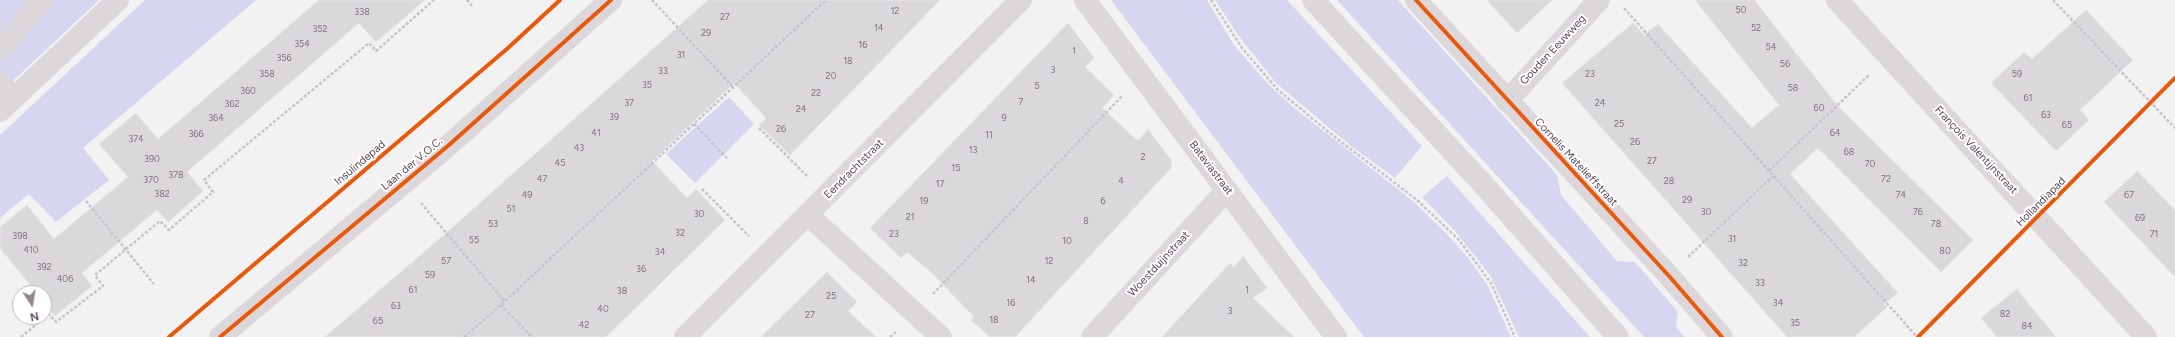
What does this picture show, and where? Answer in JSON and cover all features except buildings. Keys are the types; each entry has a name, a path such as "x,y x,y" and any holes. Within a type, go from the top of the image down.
{"street":[{"path":"0,50 43,0"},
{"path":"5,97 118,0"},
{"name":"Laan der V.O.C.","path":"220,337 404,183 611,0"},
{"name":"Eendrachtstraat","path":"685,337 1021,0"},
{"name":"Bataviastraat","path":"1085,0 1336,337"},
{"path":"1313,0 1481,182 1618,337"},
{"name":"Cornelis Matelieffstraat","path":"1416,0 1669,276 1722,337"},
{"name":"Gouden Eeuwweg","path":"1507,101 1599,0"},
{"name":"François Valentijnstraat","path":"1837,0 2146,337"},
{"name":"Woestduijnstraat","path":"1092,337 1227,190"},
{"path":"808,214 941,337"}],"path":[{"path":"21,337 49,314 56,322 103,286 95,275 160,221 169,230 213,192 204,180 369,43 376,51 434,0"},
{"path":"467,0 472,6"},
{"path":"652,0 733,87"},
{"path":"464,337 505,302 826,0"},
{"path":"1211,0 1242,48 1278,90 1331,134 1417,200 1459,240 1490,283 1515,337"},
{"path":"2053,0 2175,128"},
{"path":"1622,6 1917,337 1923,332"},
{"path":"1768,171 1889,55"},
{"path":"890,337 1142,76"},
{"path":"2146,108 2156,97"},
{"path":"694,124 727,158"},
{"path":"759,128 827,196"},
{"path":"1669,276 1773,176"},
{"path":"404,183 505,302"},
{"path":"702,189 768,255"},
{"path":"86,201 154,284"},
{"path":"501,305 532,337"}],"shaded area":[{"path":"0,0 99,0 0,93"},
{"path":"145,0 256,0 83,148 109,180 56,222 29,194 0,218 0,135"},
{"path":"1111,0 1207,0 1234,45 1269,85 1293,107 1414,202 1448,235 1469,259 1488,286 1511,337 1364,337"},
{"path":"1215,0 1287,0 1422,146 1395,178 1351,146 1276,83 1238,35"},
{"path":"1337,0 1398,0 1557,175 1561,195 1617,261 1635,262 1678,312 1676,327 1685,337 1644,337"},
{"path":"729,97 754,124 695,183 666,154"},
{"path":"1447,176 1590,337 1519,337 1490,275 1455,231 1422,197"}],"cycle path":[{"name":"Insulindepad","path":"169,337 508,48 560,0"},
{"path":"220,337 449,145 611,0"},
{"path":"1416,0 1669,276 1722,337"},
{"name":"Hollandiapad","path":"1918,337 2175,78"}]}
